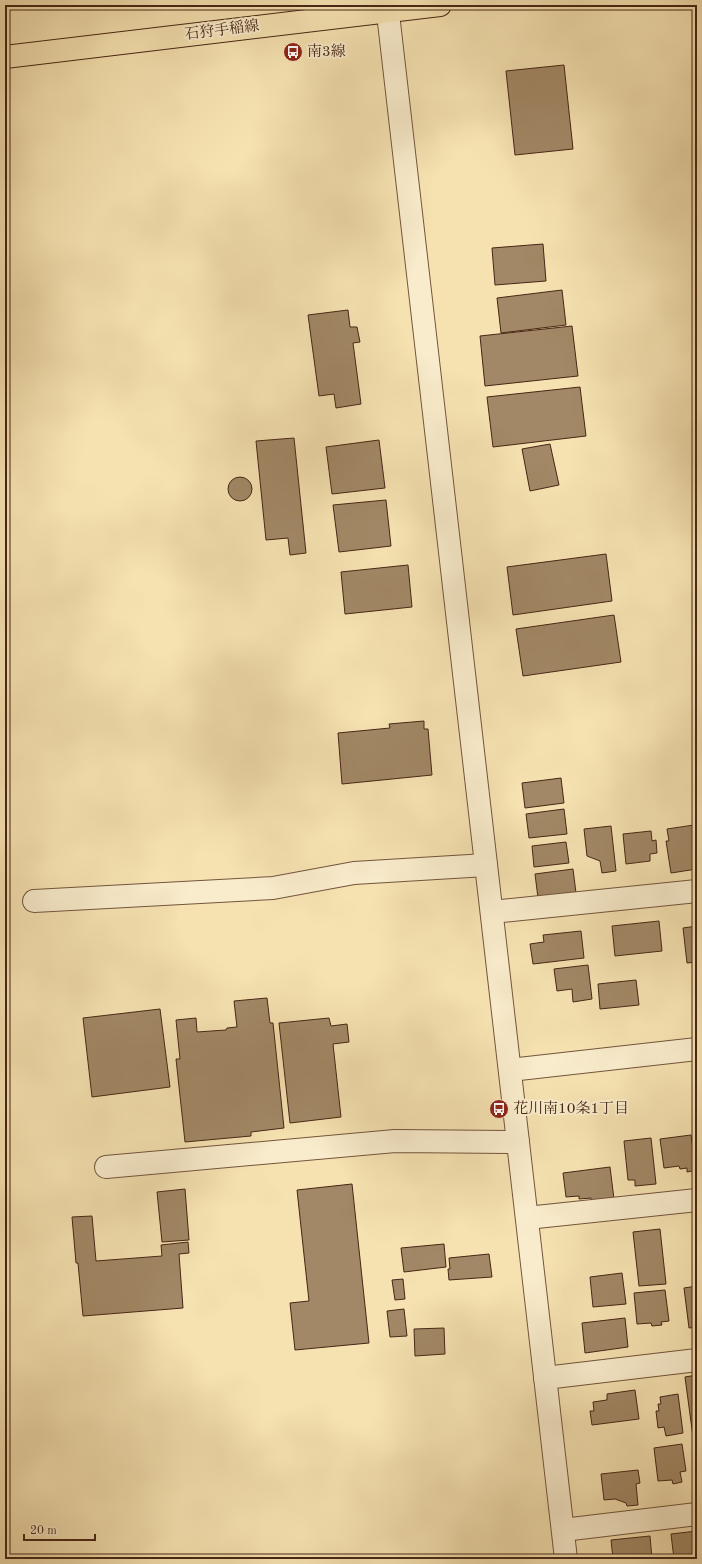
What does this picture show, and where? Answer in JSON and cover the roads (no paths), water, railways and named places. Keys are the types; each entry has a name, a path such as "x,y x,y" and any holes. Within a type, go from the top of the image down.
{"main road":[{"name":"石狩手稲線","path":"5,57 388,8 440,5"}],"street":[{"path":"388,8 566,1559"},
{"path":"34,901 273,888 354,873 486,865"},
{"path":"492,912 697,891"},
{"path":"510,1070 697,1049"},
{"path":"106,1167 395,1140 518,1142"},
{"path":"527,1218 697,1200"},
{"path":"545,1378 697,1360"},
{"path":"563,1530 697,1514"}],"place":[{"name":"南3線","path":"293,52"},
{"name":"花川南10条1丁目","path":"499,1109"}]}
